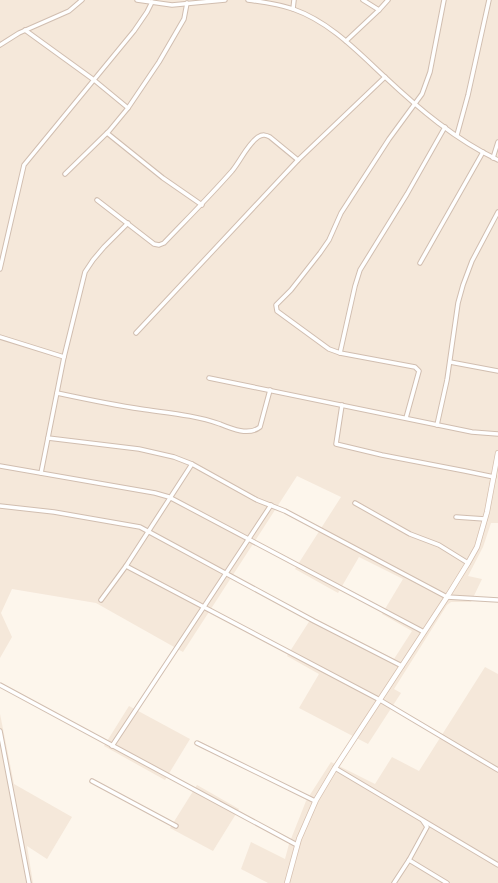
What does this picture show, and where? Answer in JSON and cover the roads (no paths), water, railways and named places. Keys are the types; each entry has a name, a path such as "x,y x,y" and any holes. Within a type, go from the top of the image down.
{"street":[{"path":"0,45 11,37 25,30 70,11 82,0"},
{"path":"138,0 172,5 225,0"},
{"path":"248,0 293,9 324,25 346,41 415,104 457,136 498,160"},
{"path":"293,9 294,0"},
{"path":"363,0 380,10"},
{"path":"346,41 380,10 388,0"},
{"path":"406,418 418,372 415,367 340,353 329,349 305,333 277,311 276,305 291,290 329,240 341,213 422,94 430,72 444,0"},
{"path":"457,136 468,95 489,0"},
{"path":"0,269 24,165 134,31 152,2"},
{"path":"66,174 107,133 128,108 159,62 184,19 187,3"},
{"path":"25,30 94,80 128,108"},
{"path":"136,333 298,160 386,77"},
{"path":"340,353 360,270 422,170 445,127"},
{"path":"107,133 164,178 202,204"},
{"path":"97,200 154,244 159,245 164,243 202,204 234,169 248,148 260,136 270,136 298,160"},
{"path":"493,158 498,142"},
{"path":"420,263 482,152"},
{"path":"437,425 450,362 458,303 463,285 472,261 498,212"},
{"path":"41,473 64,357 85,272 100,251 128,223"},
{"path":"0,337 64,357"},
{"path":"450,362 498,371"},
{"path":"208,378 472,432 498,434"},
{"path":"57,393 139,409 200,418 235,430 246,431 256,430 260,427 270,390"},
{"path":"342,406 336,444 494,478"},
{"path":"48,438 139,449 174,457 192,464 257,500 285,511 447,597 498,600"},
{"path":"288,883 297,845 315,802 335,768 447,597 477,547 485,519 498,453"},
{"path":"101,600 126,566 169,497 192,464"},
{"path":"0,466 155,493 169,497 424,632"},
{"path":"355,503 410,534 439,545 468,563"},
{"path":"112,746 271,505"},
{"path":"0,506 54,512 130,525 148,531 314,622 402,666"},
{"path":"456,517 485,519"},
{"path":"126,566 380,700 498,770"},
{"path":"0,685 297,845"},
{"path":"0,731 29,883"},
{"path":"197,742 315,802"},
{"path":"335,768 498,865"},
{"path":"92,781 176,826"},
{"path":"394,883 409,860 427,827 422,820"},
{"path":"409,860 448,883"}]}
